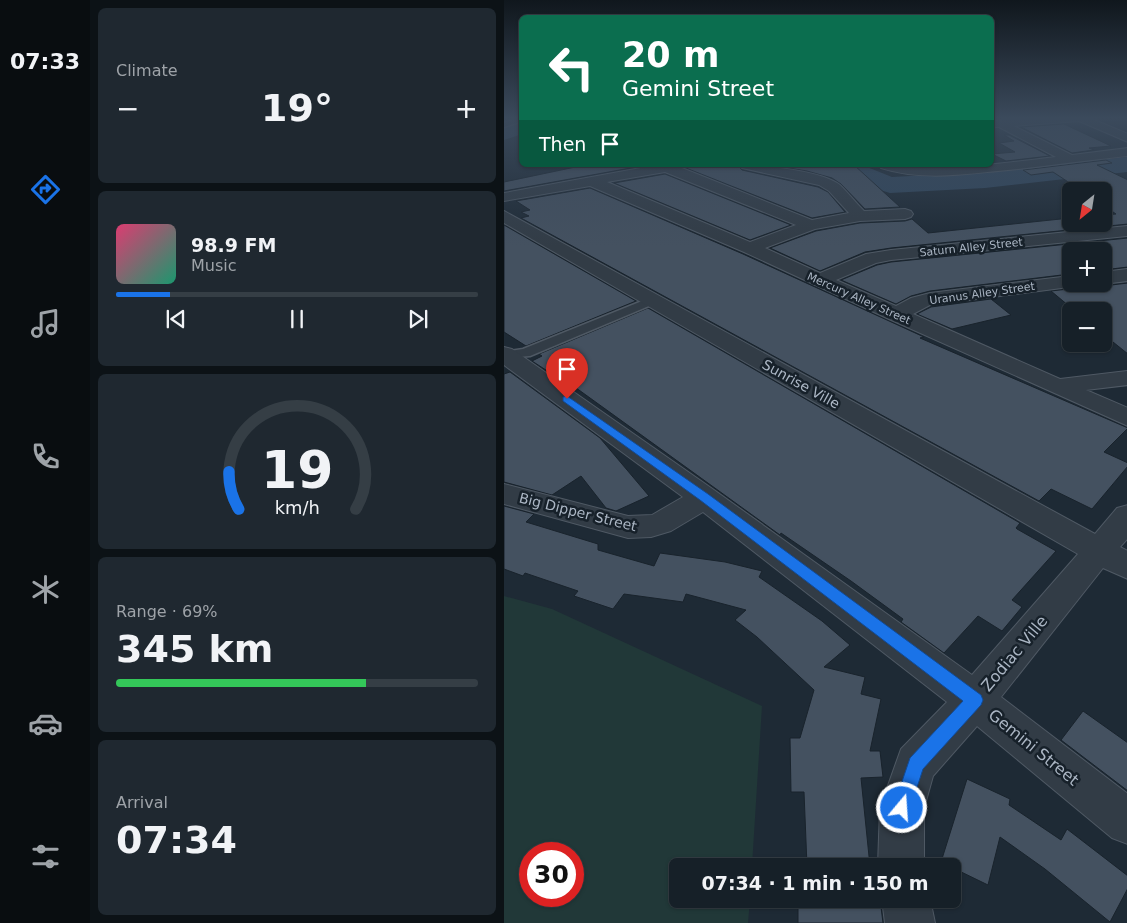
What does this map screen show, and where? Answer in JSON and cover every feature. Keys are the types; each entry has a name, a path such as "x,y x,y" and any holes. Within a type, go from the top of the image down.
{"street":[{"path":"994,166 1062,160"},
{"path":"504,197 588,180 667,167"},
{"path":"675,167 811,225"},
{"path":"756,167 824,182 834,188 860,216"},
{"path":"891,168 908,172 963,167"},
{"name":"Mercury Alley Street","path":"588,180 750,248 1127,418"},
{"path":"750,248 811,225 860,216 905,214"},
{"name":"Sunrise Ville","path":"504,216 1113,559"},
{"name":"Saturn Alley Street","path":"819,280 872,258 1127,231"},
{"path":"1112,277 1127,275"},
{"name":"Uranus Alley Street","path":"896,315 918,302 930,299 1062,283"},
{"name":"Gemini Street","path":"504,355 704,497 975,700 1127,822"},
{"path":"1056,386 1127,378"},
{"name":"Big Dipper Street","path":"504,494 628,527 644,528 660,525 704,497"},
{"name":"Zodiac Ville","path":"901,858 902,808 916,764 975,700 1113,559 1127,516"},
{"path":"908,908 910,923"}],"lane":[{"path":"504,355 525,353 652,301"}],"green space":[{"path":"504,596 552,609 762,706 752,858 669,858 669,908 749,908 748,923 504,923"}],"building":[{"path":"1105,160 1112,163 1097,165 1128,180 1128,224 1112,226 1112,214 1116,214 1112,211 1112,182 1068,182 1053,172 1031,175 1023,170"},
{"path":"575,167 636,167 504,191 504,182"},
{"path":"740,167 742,170 818,187 828,192 845,212 812,218 686,168"},
{"path":"782,167 856,167 900,207 865,209 841,184 832,178"},
{"path":"665,174 791,225 750,240 614,183"},
{"path":"590,188 743,254 924,337 920,338 1128,428 1104,452 1128,463 1128,466 1092,509 1051,489 1039,501 521,218 529,216 521,212 530,210 516,201"},
{"path":"912,219 928,233 1062,219 1062,231 865,252 820,271 770,248 816,231 860,223"},
{"path":"504,225 636,301 526,346 504,332"},
{"path":"1128,238 1128,267 1112,269 1112,242 1088,242"},
{"path":"1062,245 1062,275 930,291 911,296 896,304 841,280 877,265"},
{"path":"1128,283 1128,354 1112,341 1112,302 1064,302 1051,291 1112,292 1112,285"},
{"path":"991,299 1011,315 952,329 917,314 931,307"},
{"path":"648,308 1020,523 1017,529 1056,551 1012,600 1022,607 1002,631 978,616 944,653 901,622 903,619 851,581 781,533 780,535 554,372 552,374 532,361 542,356 539,354"},
{"path":"510,372 600,438 649,496 616,511 606,508 581,476 552,495 504,482 504,374"},
{"path":"504,506 534,514 526,522 598,544 598,550 654,566 660,553 725,562 762,571 759,577 822,621 850,645 824,667 865,677 861,694 881,699 870,751 880,751 883,777 861,778 869,858 807,858 804,792 791,792 790,738 800,738 814,690 757,637 735,620 746,610 686,594 683,602 624,594 613,609 574,596 578,591 525,573 523,576 504,569"},
{"path":"1083,711 1128,743 1128,791 1061,740"},
{"path":"967,779 1010,799 1009,805 1061,840 1067,829 1128,876 1128,888 1110,922 1045,869 1000,837 988,885 961,872 961,858 942,858"},
{"path":"798,908 881,908 883,923 798,923"}],"waterway":[{"path":"845,167 890,185 985,180 1128,164"}],"route":[{"path":"567,399 704,497 975,700 916,764 902,808"}]}
